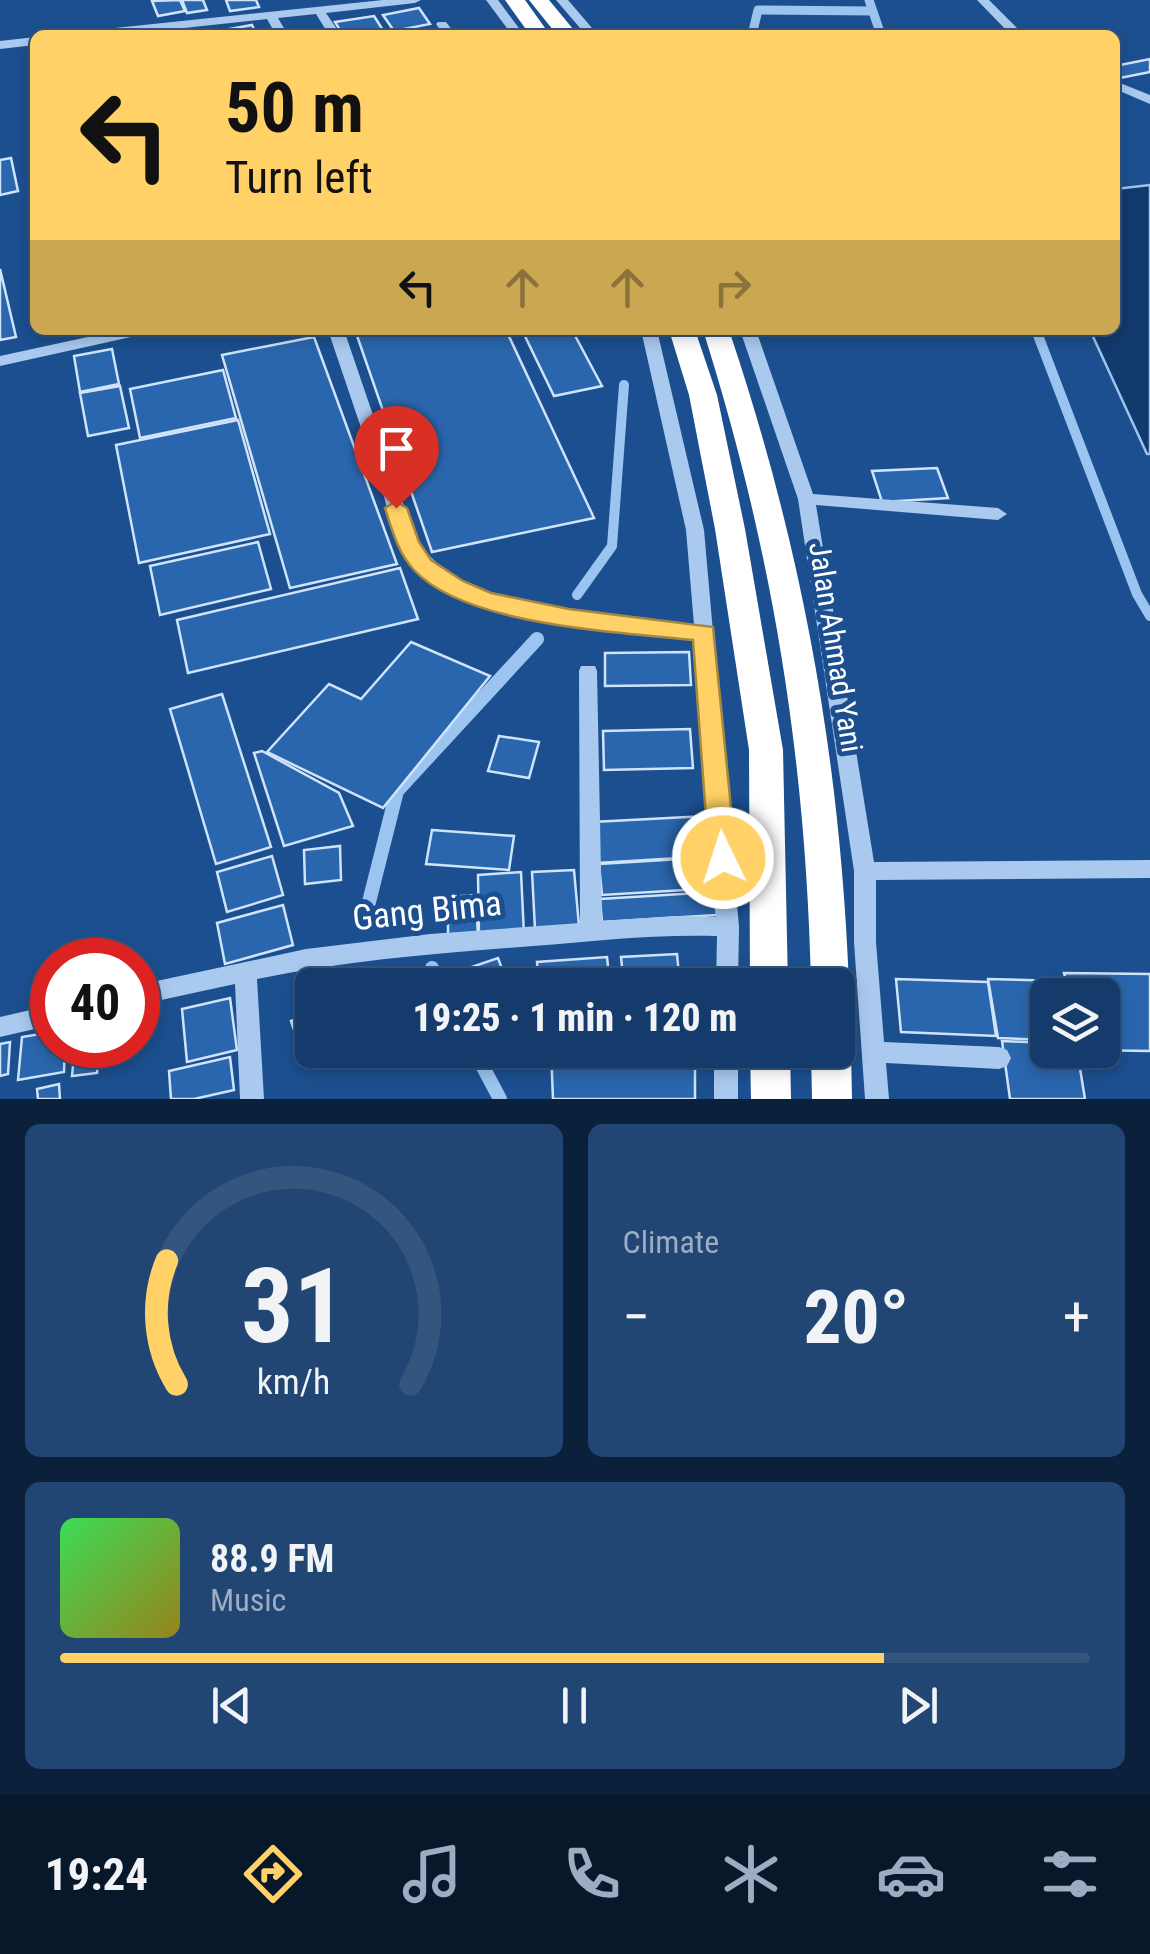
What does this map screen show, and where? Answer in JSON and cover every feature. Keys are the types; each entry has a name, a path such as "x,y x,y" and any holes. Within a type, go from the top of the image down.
{"highway":[{"path":"515,0 536,30"},
{"path":"540,0 564,30"},
{"path":"684,335 703,394 730,529 766,750 769,968"},
{"name":"Jalan Ahmad Yani","path":"718,335 772,510 798,628 818,787 829,968"},
{"path":"770,1068 771,1099"},
{"path":"831,1068 832,1099"}],"street":[{"path":"168,30 201,28 270,14 415,0"},
{"path":"492,0 514,30"},
{"path":"562,0 588,30"},
{"path":"983,0 1013,30"},
{"path":"318,9 333,30"},
{"path":"270,14 279,30"},
{"path":"0,45 30,42"},
{"path":"1120,88 1150,100"},
{"path":"338,335 408,543 423,565 455,587 486,601 569,617 705,633"},
{"path":"650,335 695,530 728,928 727,968"},
{"path":"750,335 806,499 865,871 865,942 877,1099"},
{"path":"0,361 75,337"},
{"path":"806,499 998,514"},
{"path":"588,671 591,932"},
{"path":"865,871 1150,870"},
{"name":"Gang Bima","path":"160,991 306,959 430,944 675,926 728,928"},
{"path":"246,973 252,1099"},
{"path":"0,1027 30,1020"},
{"path":"876,1052 999,1058"},
{"path":"726,1068 726,1099"}],"water":[{"path":"1150,185 1150,454 1092,335 1120,335 1120,188"}],"building":[{"path":"180,0 185,11 158,16 152,1"},
{"path":"182,0 203,0 207,10 187,13"},
{"path":"226,0 256,0 259,7 230,11"},
{"path":"419,8 430,24 393,30 383,15"},
{"path":"374,16 383,30 340,30 335,22"},
{"path":"252,25 254,30 224,30"},
{"path":"1150,59 1150,72 1120,78 1120,65"},
{"path":"11,158 18,191 0,195 0,160"},
{"path":"0,269 16,337 0,340"},
{"path":"357,335 508,335 594,518 432,552"},
{"path":"524,335 575,335 602,386 554,396"},
{"path":"314,337 397,564 290,588 222,355"},
{"path":"112,349 119,384 80,392 74,356"},
{"path":"223,370 236,418 140,438 130,389"},
{"path":"120,386 129,428 88,436 80,393"},
{"path":"238,420 270,534 139,563 116,445"},
{"path":"937,468 948,498 882,502 872,471"},
{"path":"258,542 271,589 160,615 150,566"},
{"path":"400,568 418,619 188,673 177,620"},
{"path":"411,642 490,676 383,808 267,752 329,684 361,699"},
{"path":"689,652 691,685 605,686 605,653"},
{"path":"222,694 271,847 216,864 170,709"},
{"path":"690,729 693,768 604,770 603,731"},
{"path":"499,736 539,742 529,778 488,771"},
{"path":"262,751 339,793 353,826 284,846 254,753"},
{"path":"706,816 712,856 597,863 593,822"},
{"path":"432,830 514,836 509,870 426,864"},
{"path":"340,846 341,880 305,884 304,850"},
{"path":"272,856 283,895 227,912 217,872"},
{"path":"714,857 718,888 602,895 599,864"},
{"path":"574,870 579,926 535,929 532,872"},
{"path":"521,872 524,935 479,937 478,875"},
{"path":"714,892 717,915 602,922 600,899"},
{"path":"476,895 478,938 448,940 448,897"},
{"path":"283,905 293,945 225,964 217,923"},
{"path":"677,954 678,968 622,968 621,957"},
{"path":"607,957 608,968 538,968 537,962"},
{"path":"498,958 502,968 469,968"},
{"path":"1064,973 1150,974 1150,1051 1120,1051 1120,978 1065,978"},
{"path":"896,979 988,982 996,1036 901,1032"},
{"path":"988,979 1030,980 1030,1039 998,1038"},
{"path":"230,998 237,1050 187,1062 182,1009"},
{"path":"30,1036 30,1068 64,1068 64,1072 18,1080 22,1037"},
{"path":"1002,1041 1030,1042 1030,1068 1080,1068 1085,1099 1010,1099"},
{"path":"10,1042 8,1074 0,1076 0,1044"},
{"path":"230,1057 234,1090 194,1099 171,1099 169,1071"},
{"path":"73,1068 98,1068 97,1073 72,1076"},
{"path":"552,1068 695,1068 695,1099 553,1099"},
{"path":"59,1084 60,1099 38,1099 37,1089"}],"waterway":[{"path":"869,0 879,30"},
{"path":"753,30 758,10 872,11"},
{"path":"1038,335 1137,594 1150,616"},
{"path":"577,595 612,546 624,385"},
{"path":"368,906 397,791 537,639"},
{"path":"484,1068 500,1099"}],"route":[{"path":"396,508 408,543 423,565 455,587 486,601 569,617 705,633 723,858"}]}
